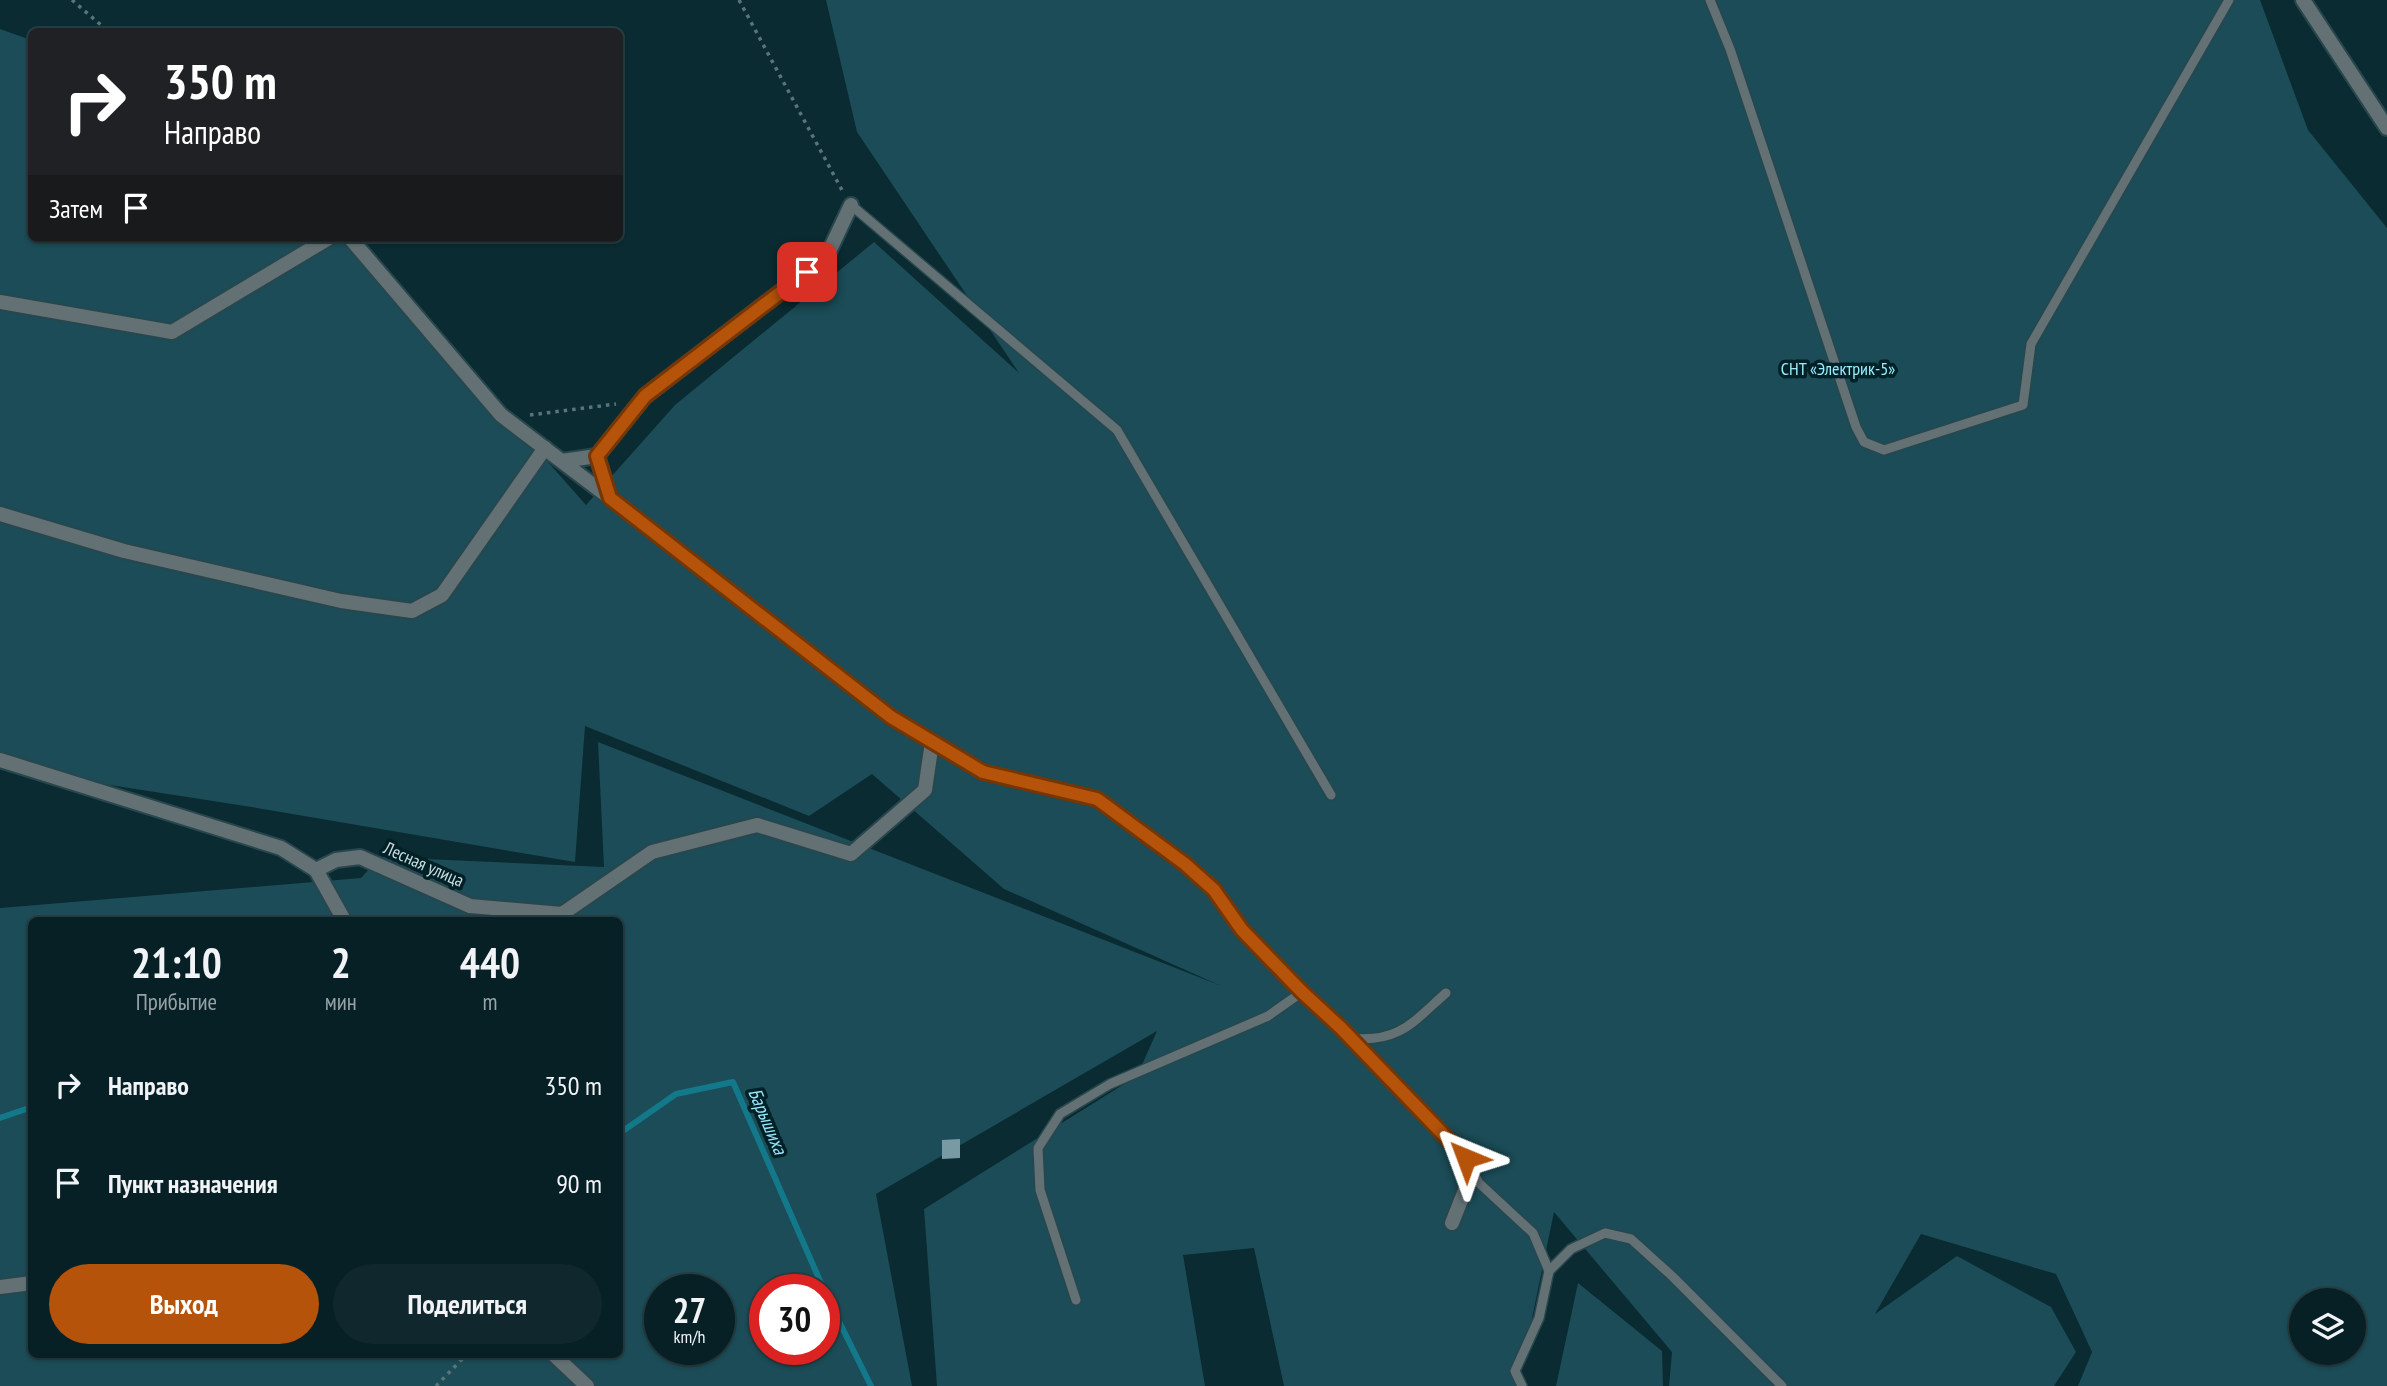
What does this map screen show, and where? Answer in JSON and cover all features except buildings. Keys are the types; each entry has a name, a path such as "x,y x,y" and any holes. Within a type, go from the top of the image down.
{"street":[{"path":"2303,0 2387,128"},
{"path":"562,461 597,456 645,396 827,256 851,205"},
{"path":"0,302 172,332 322,242"},
{"path":"353,242 501,415 891,717 983,772 1097,799 1185,864 1214,890 1242,930 1466,1158 1467,1185 1452,1223"},
{"path":"0,514 124,551 341,601 412,611 442,595 545,448"},
{"path":"597,456 610,498"},
{"name":"Лесная улица","path":"316,870 337,860 360,856 470,906 562,914 652,852 757,825 851,854 925,790 932,742"},
{"path":"0,760 281,848 316,870 342,917"},
{"path":"0,1287 28,1284"},
{"path":"557,1358 587,1386"}],"lane":[{"path":"1710,0 1730,49 1856,427 1864,442 1884,450 2023,405 2031,344 2229,0"},
{"path":"851,205 1117,430 1331,795"},
{"path":"1076,1300 1040,1190 1038,1148 1060,1114 1110,1084 1268,1016 1302,992"},
{"path":"1351,1038 1371,1040 1394,1035 1446,993"},
{"path":"1466,1158 1479,1183 1533,1233 1549,1271"},
{"path":"1522,1386 1515,1371 1539,1318 1549,1271 1571,1249 1605,1233 1630,1239 1672,1276 1782,1386"}],"path":[{"path":"72,0 104,28"},
{"path":"739,0 851,205"},
{"path":"501,415 605,407 645,396"},
{"path":"436,1386 463,1358"}],"green space":[{"name":"СНТ «Электрик-5»","path":"826,0 2260,0 2308,130 2387,228 2387,1386 2078,1386 2092,1352 2056,1274 1921,1234 1875,1314 1957,1256 2051,1307 2076,1352 2054,1386 1669,1386 1672,1352 1554,1212 1518,1386 1284,1386 1254,1248 1183,1255 1205,1386 937,1386 924,1209 1137,1076 1157,1031 876,1194 912,1386 0,1386 0,908 361,878 380,857 604,867 598,742 1219,985 1004,889 872,774 809,816 585,726 575,862 0,768 0,29 28,39 28,242 354,242 586,505 675,405 874,242 1019,373 857,132"},
{"path":"1578,1283 1662,1351 1663,1386 1556,1386"}],"waterway":[{"name":"Барышиха","path":"623,1131 676,1094 733,1082 817,1274"},
{"name":"Барышиха","path":"0,1118 28,1108"},
{"name":"Барышиха","path":"840,1323 871,1386"}],"route":[{"path":"807,272 645,396 597,456 610,498 891,717 983,772 1097,799 1185,864 1214,890 1242,930 1466,1158"}]}
